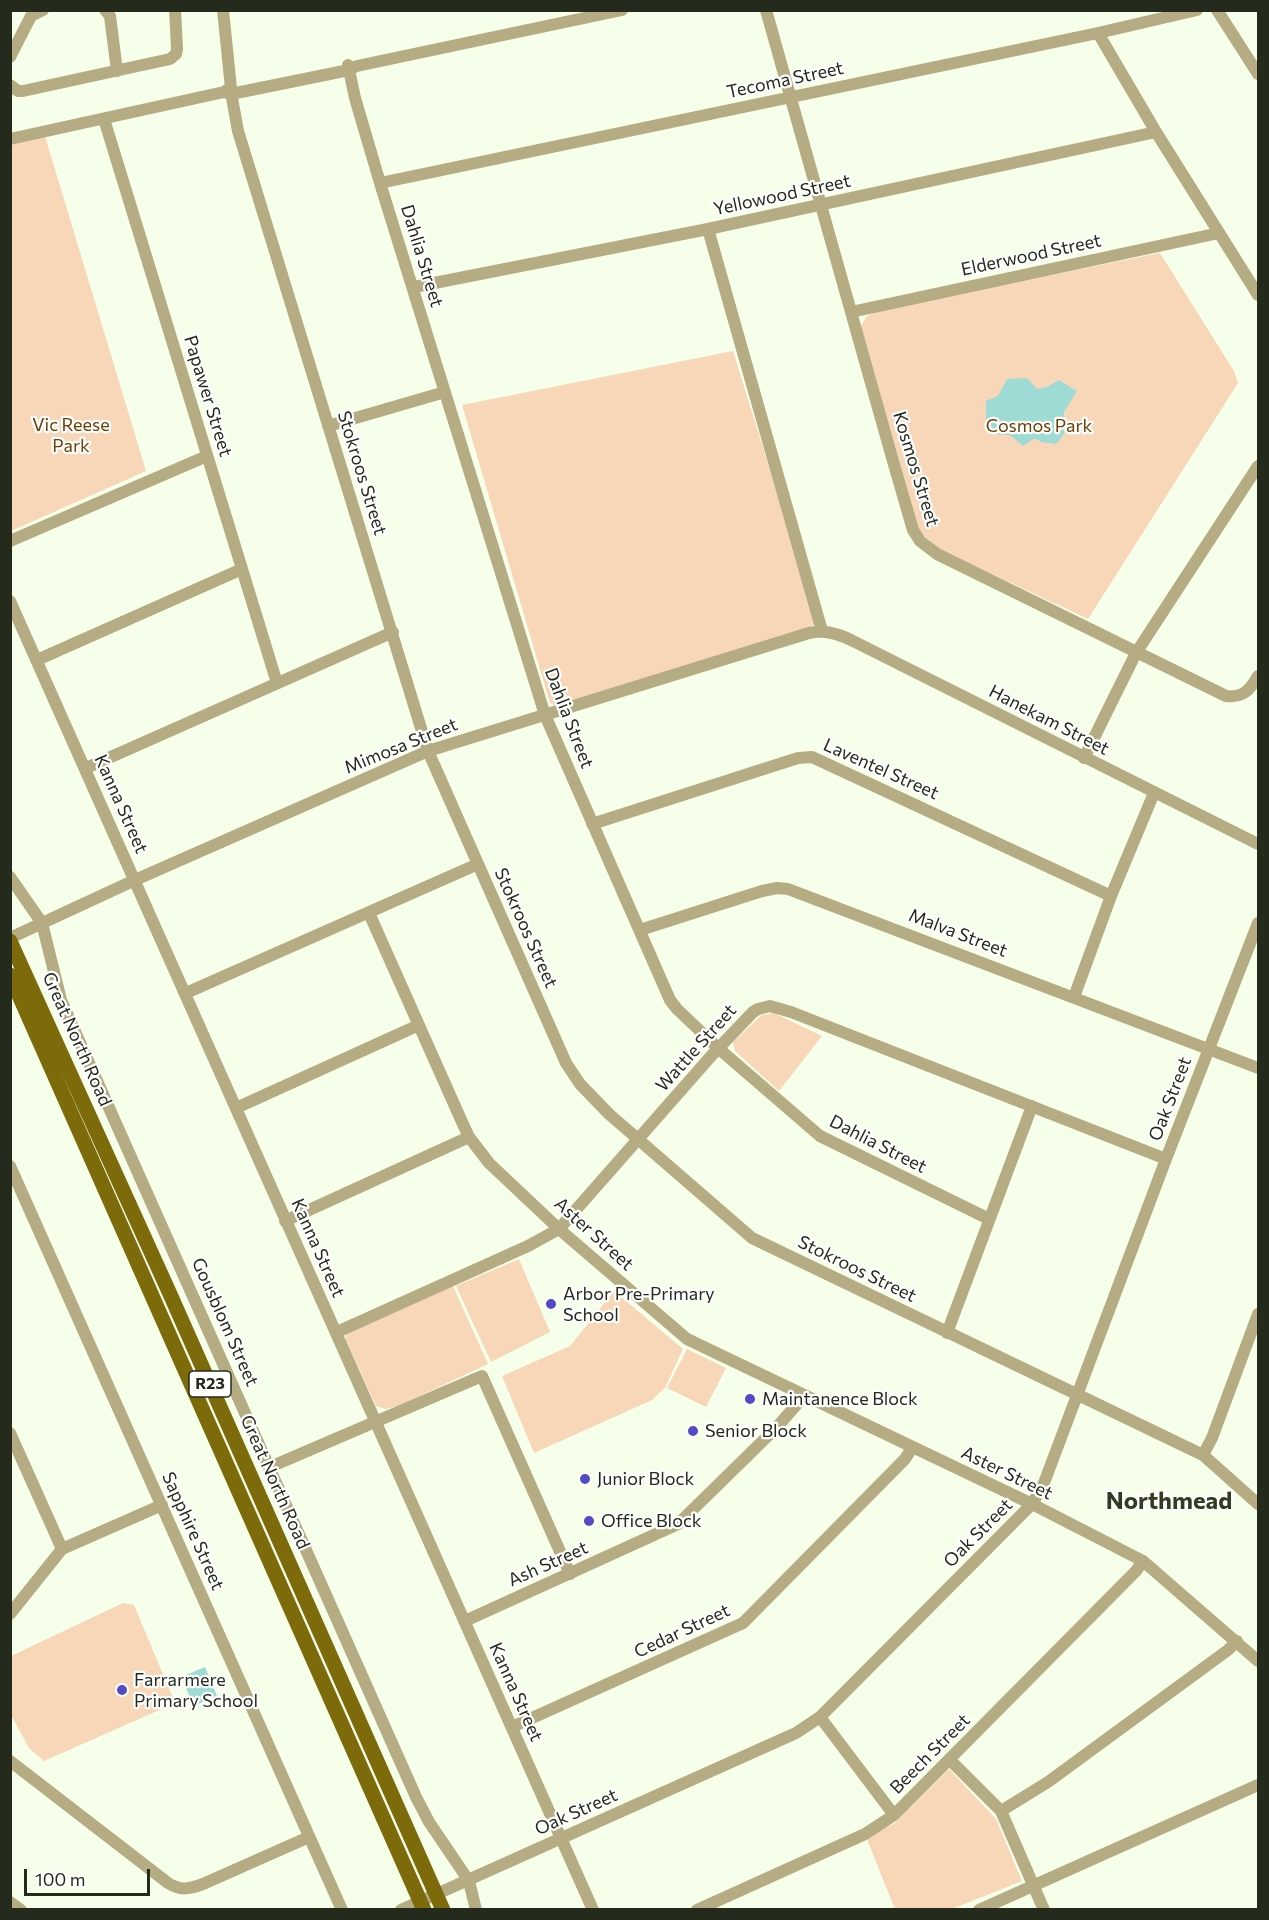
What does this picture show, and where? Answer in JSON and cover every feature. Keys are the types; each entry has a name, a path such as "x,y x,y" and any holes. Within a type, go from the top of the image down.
{"main road":[{"name":"Great North Road","path":"10,940 170,1294 439,1902"},
{"name":"Great North Road","path":"12,982 422,1905"},
{"path":"155,1302 170,1294"}],"street":[{"path":"10,57 31,16 43,10"},
{"path":"105,10 110,16 117,71"},
{"path":"10,85 18,91 24,91 173,57 176,54 177,45 175,10"},
{"name":"Stokroos Street","path":"223,10 229,92 246,159 428,751 570,1069 586,1091 638,1140 752,1238 1203,1455 1258,1504"},
{"path":"10,139 622,10"},
{"name":"Kosmos Street","path":"766,10 911,525 917,538 937,554 1226,696 1240,696 1248,691 1258,676"},
{"name":"Tecoma Street","path":"380,183 1098,33 1197,10"},
{"path":"1218,10 1258,74"},
{"path":"1098,33 1156,132 1258,295"},
{"name":"Dahlia Street","path":"351,67 356,98 380,183 545,715 670,1000 718,1048 820,1136 989,1219"},
{"name":"Papawer Street","path":"104,118 277,683"},
{"name":"Yellowood Street","path":"414,287 708,229 1156,132"},
{"path":"708,229 822,631"},
{"name":"Elderwood Street","path":"851,312 1219,233"},
{"path":"328,426 445,392"},
{"path":"10,541 207,456"},
{"path":"1084,758 1136,653 1258,466"},
{"path":"37,660 242,569"},
{"name":"Kanna Street","path":"10,601 593,1910"},
{"name":"Mimosa Street","path":"10,940 135,880 428,751 809,633 822,631"},
{"name":"Hanekam Street","path":"822,631 838,634 1258,844"},
{"path":"86,768 393,632"},
{"name":"Laventel Street","path":"592,824 798,758 812,757 1111,896"},
{"path":"1074,997 1111,896 1154,793"},
{"path":"186,993 478,864"},
{"name":"Gousblom Street","path":"10,877 42,923 61,1000 420,1804 469,1881 476,1910"},
{"name":"Malva Street","path":"640,930 762,891 783,888 1258,1068"},
{"name":"Aster Street","path":"369,913 469,1137 489,1163 559,1229 687,1339 1032,1504 1143,1561 1258,1661"},
{"name":"Oak Street","path":"401,1910 439,1902 469,1881 796,1733 820,1717 1032,1504 1044,1483 1258,923"},
{"name":"Wattle Street","path":"337,1332 528,1246 559,1229 718,1048 758,1009 770,1006 781,1008 1166,1159"},
{"path":"236,1108 418,1025"},
{"path":"947,1333 1032,1106"},
{"path":"285,1221 469,1137"},
{"name":"Sapphire Street","path":"10,1166 342,1910"},
{"path":"1203,1455 1212,1438 1258,1314"},
{"path":"270,1467 482,1376 570,1574"},
{"name":"Ash Street","path":"465,1621 678,1524 778,1426 804,1396"},
{"path":"10,1433 62,1549"},
{"name":"Cedar Street","path":"512,1727 747,1620 905,1459 912,1448"},
{"path":"10,1614 62,1549 162,1505"},
{"name":"Beech Street","path":"697,1910 866,1834 894,1815 1136,1571 1143,1561"},
{"path":"1001,1811 1048,1782 1228,1650 1237,1641"},
{"path":"820,1717 894,1815"},
{"path":"950,1760 1001,1811 1044,1910"},
{"path":"10,1761 168,1883 181,1888 189,1889 203,1884 309,1837"},
{"path":"980,1910 1258,1785"},
{"path":"10,1902 21,1910"}],"green space":[{"name":"Vic Reese Park","path":"44,133 146,471 11,531 11,140"},
{"name":"Cosmos Park","path":"1160,253 1234,371 1238,383 1088,619 939,549 919,531 861,326 866,317 878,310"},
{"path":"733,351 814,612 812,627 557,706 550,703 462,405"},
{"path":"774,1013 822,1036 779,1091 735,1051 733,1042 762,1015"},
{"path":"519,1259 550,1332 491,1362 456,1286"},
{"path":"452,1284 488,1364 398,1406 386,1409 376,1406 346,1340 346,1332"},
{"path":"614,1291 683,1349 665,1388 652,1400 534,1453 502,1376 570,1346"},
{"path":"687,1349 726,1368 706,1407 667,1388"},
{"path":"123,1603 134,1605 175,1703 44,1761 29,1748 11,1715 11,1656"},
{"path":"949,1769 996,1819 1022,1881 952,1909 895,1909 866,1837 895,1823"}],"water":[{"path":"1027,378 1037,389 1047,387 1059,380 1077,391 1064,412 1064,434 1056,444 1041,442 1035,438 1023,446 1010,435 1000,435 986,424 986,401 998,396 1007,379"},
{"path":"205,1667 217,1696 194,1706 181,1677"}],"place":[{"name":"Arbor Pre-Primary School","path":"551,1304"},
{"name":"Maintanence Block","path":"750,1399"},
{"name":"Senior Block","path":"693,1431"},
{"name":"Junior Block","path":"585,1479"},
{"name":"Office Block","path":"589,1521"},
{"name":"Farrarmere Primary School","path":"122,1690"}],"district":[{"name":"Northmead","path":"1169,1501"}]}
